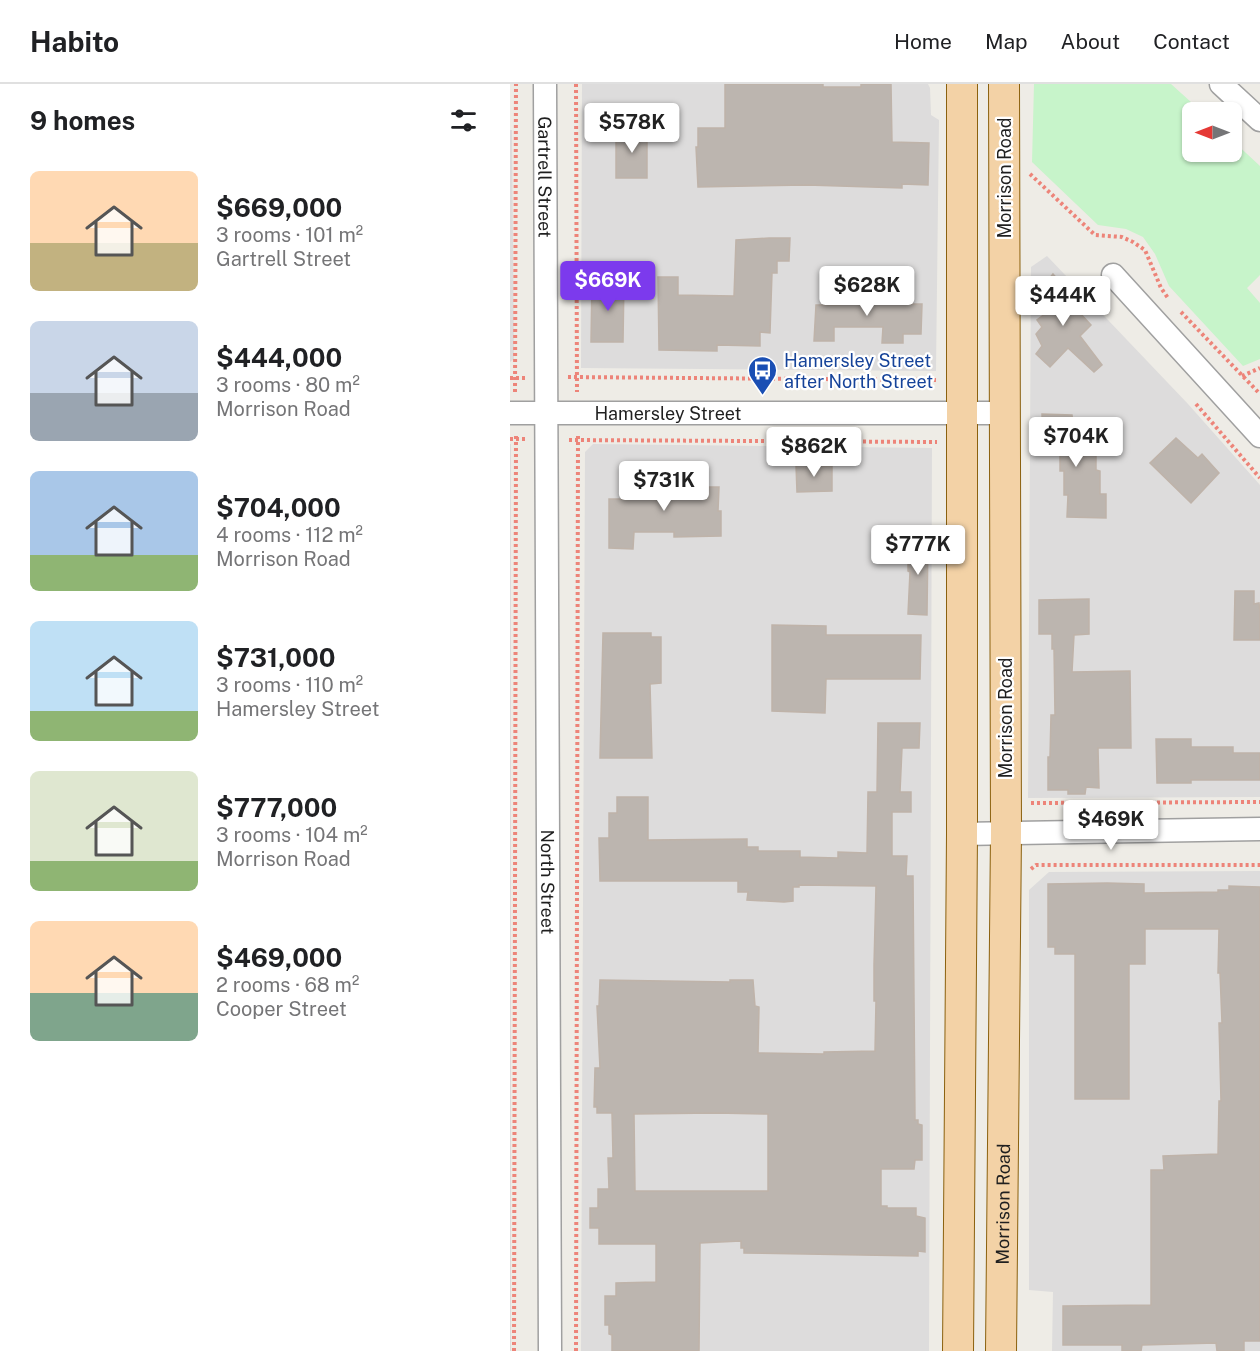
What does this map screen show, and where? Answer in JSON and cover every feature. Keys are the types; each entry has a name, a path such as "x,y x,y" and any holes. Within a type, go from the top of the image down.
{"main road":[{"path":"958,1351 962,834 962,84"},
{"name":"Morrison Road","path":"1001,1351 1006,833 1004,84"}],"street":[{"name":"Gartrell Street","path":"545,84 546,413"},
{"path":"1221,84 1260,120"},
{"path":"1113,275 1253,413 1260,435"},
{"name":"Hamersley Street","path":"513,413 1005,413"},
{"name":"North Street","path":"546,413 550,1351"},
{"path":"962,834 1260,829"}],"path":[{"path":"514,1351 513,413 516,84"},
{"path":"576,84 578,440 576,1351"},
{"path":"1242,376 1260,368"},
{"path":"546,378 576,376 939,380"},
{"path":"1253,387 1260,394"},
{"path":"1196,404 1260,478"},
{"path":"546,440 938,442"},
{"path":"1025,799 1031,803 1260,802"},
{"path":"1026,872 1036,865 1260,865"}],"shaded area":[{"path":"582,84 928,84 931,115 939,120 936,371 581,368"},
{"path":"510,130 512,130 514,359 510,362"},
{"path":"1047,256 1188,404 1260,485 1260,797 1028,798 1031,267"},
{"path":"511,444 511,1351 510,1351"},
{"path":"593,444 932,448 929,1351 581,1351 585,452"},
{"path":"1260,871 1260,1351 1052,1351 1053,1292 1029,1290 1029,890 1049,872"}],"green space":[{"path":"1034,84 1171,84 1191,102 1182,102 1182,162 1242,162 1242,149 1260,166 1260,275 1247,288 1260,303 1260,359 1243,366 1169,286 1155,254 1143,237 1126,229 1098,225 1032,162"}],"building":[{"path":"725,84 823,84 823,87 861,87 861,84 891,84 892,142 929,143 928,185 902,184 902,188 807,185 698,187 696,147 698,147 698,128 725,128"},
{"path":"647,129 647,178 616,178 616,130"},
{"path":"790,238 789,261 777,261 777,273 772,273 770,333 760,332 760,346 717,345 717,351 659,350 658,277 678,277 678,295 734,296 736,240"},
{"path":"1053,274 1081,306 1078,311 1091,325 1080,336 1102,365 1094,372 1068,348 1050,367 1036,354 1042,346 1036,334 1042,327 1037,320 1046,313 1042,308 1049,302 1040,290"},
{"path":"592,281 624,281 623,342 591,342"},
{"path":"839,286 863,287 862,304 922,304 921,334 903,334 903,343 882,343 883,327 834,327 834,341 814,341 816,305 840,305"},
{"path":"1042,414 1072,415 1075,444 1096,444 1096,470 1100,471 1100,494 1106,494 1106,518 1067,517 1068,495 1064,495 1064,471 1060,471 1060,448 1043,448"},
{"path":"1176,438 1198,458 1202,454 1219,473 1191,503 1150,463"},
{"path":"796,465 832,466 832,491 797,492"},
{"path":"623,483 696,483 696,487 719,487 718,511 721,511 721,536 674,537 674,532 634,532 633,549 609,548 609,499 623,499"},
{"path":"908,539 928,539 927,615 908,614 910,572 908,571"},
{"path":"1235,591 1254,591 1254,604 1259,603 1260,611 1260,640 1234,640"},
{"path":"1089,599 1089,634 1074,635 1072,672 1130,671 1131,748 1098,748 1099,788 1086,787 1085,794 1068,794 1068,790 1048,790 1051,715 1055,715 1054,649 1052,649 1052,634 1039,634 1039,600"},
{"path":"772,625 826,626 826,635 921,635 920,679 826,679 825,713 772,711"},
{"path":"603,633 651,633 651,637 661,637 661,683 650,684 652,758 600,758"},
{"path":"878,723 920,723 919,748 902,748 900,792 911,792 911,812 892,812 892,856 907,856 906,876 913,876 915,1120 922,1125 922,1160 915,1160 914,1169 881,1169 881,1206 916,1208 916,1216 925,1218 925,1252 918,1251 918,1256 744,1253 741,1241 700,1243 699,1351 612,1351 612,1335 609,1334 609,1325 605,1325 605,1296 616,1296 616,1283 656,1282 656,1244 599,1244 599,1228 590,1228 590,1208 598,1208 598,1189 609,1189 608,1158 613,1158 612,1113 597,1113 597,1107 594,1107 595,1068 600,1068 597,1006 599,1006 600,980 730,982 730,980 753,980 755,1006 759,1007 758,1053 824,1054 824,1052 875,1051 876,886 799,885 799,887 793,887 793,901 784,902 747,900 748,892 738,892 738,881 600,881 599,838 609,838 609,813 617,813 617,797 648,797 648,840 747,839 747,847 758,847 758,851 800,851 800,857 838,858 838,852 867,853 868,792 877,792","holes":["634,1114 768,1114 768,1191 635,1191"]},
{"path":"1156,739 1191,739 1191,747 1233,747 1233,753 1260,753 1260,780 1191,780 1191,783 1157,783"},
{"path":"1048,884 1144,884 1144,893 1218,892 1218,890 1229,890 1229,886 1260,887 1260,1341 1244,1341 1244,1351 1217,1351 1216,1343 1142,1345 1141,1351 1122,1351 1122,1345 1063,1345 1063,1306 1151,1305 1151,1170 1164,1170 1163,1156 1218,1154 1219,1101 1221,1101 1219,1023 1222,1023 1220,973 1218,973 1219,929 1145,929 1145,964 1129,964 1129,1099 1075,1099 1075,954 1055,954 1055,947 1048,947"}],"place":[{"name":"Hamersley Street after North Street","path":"763,396"}]}
